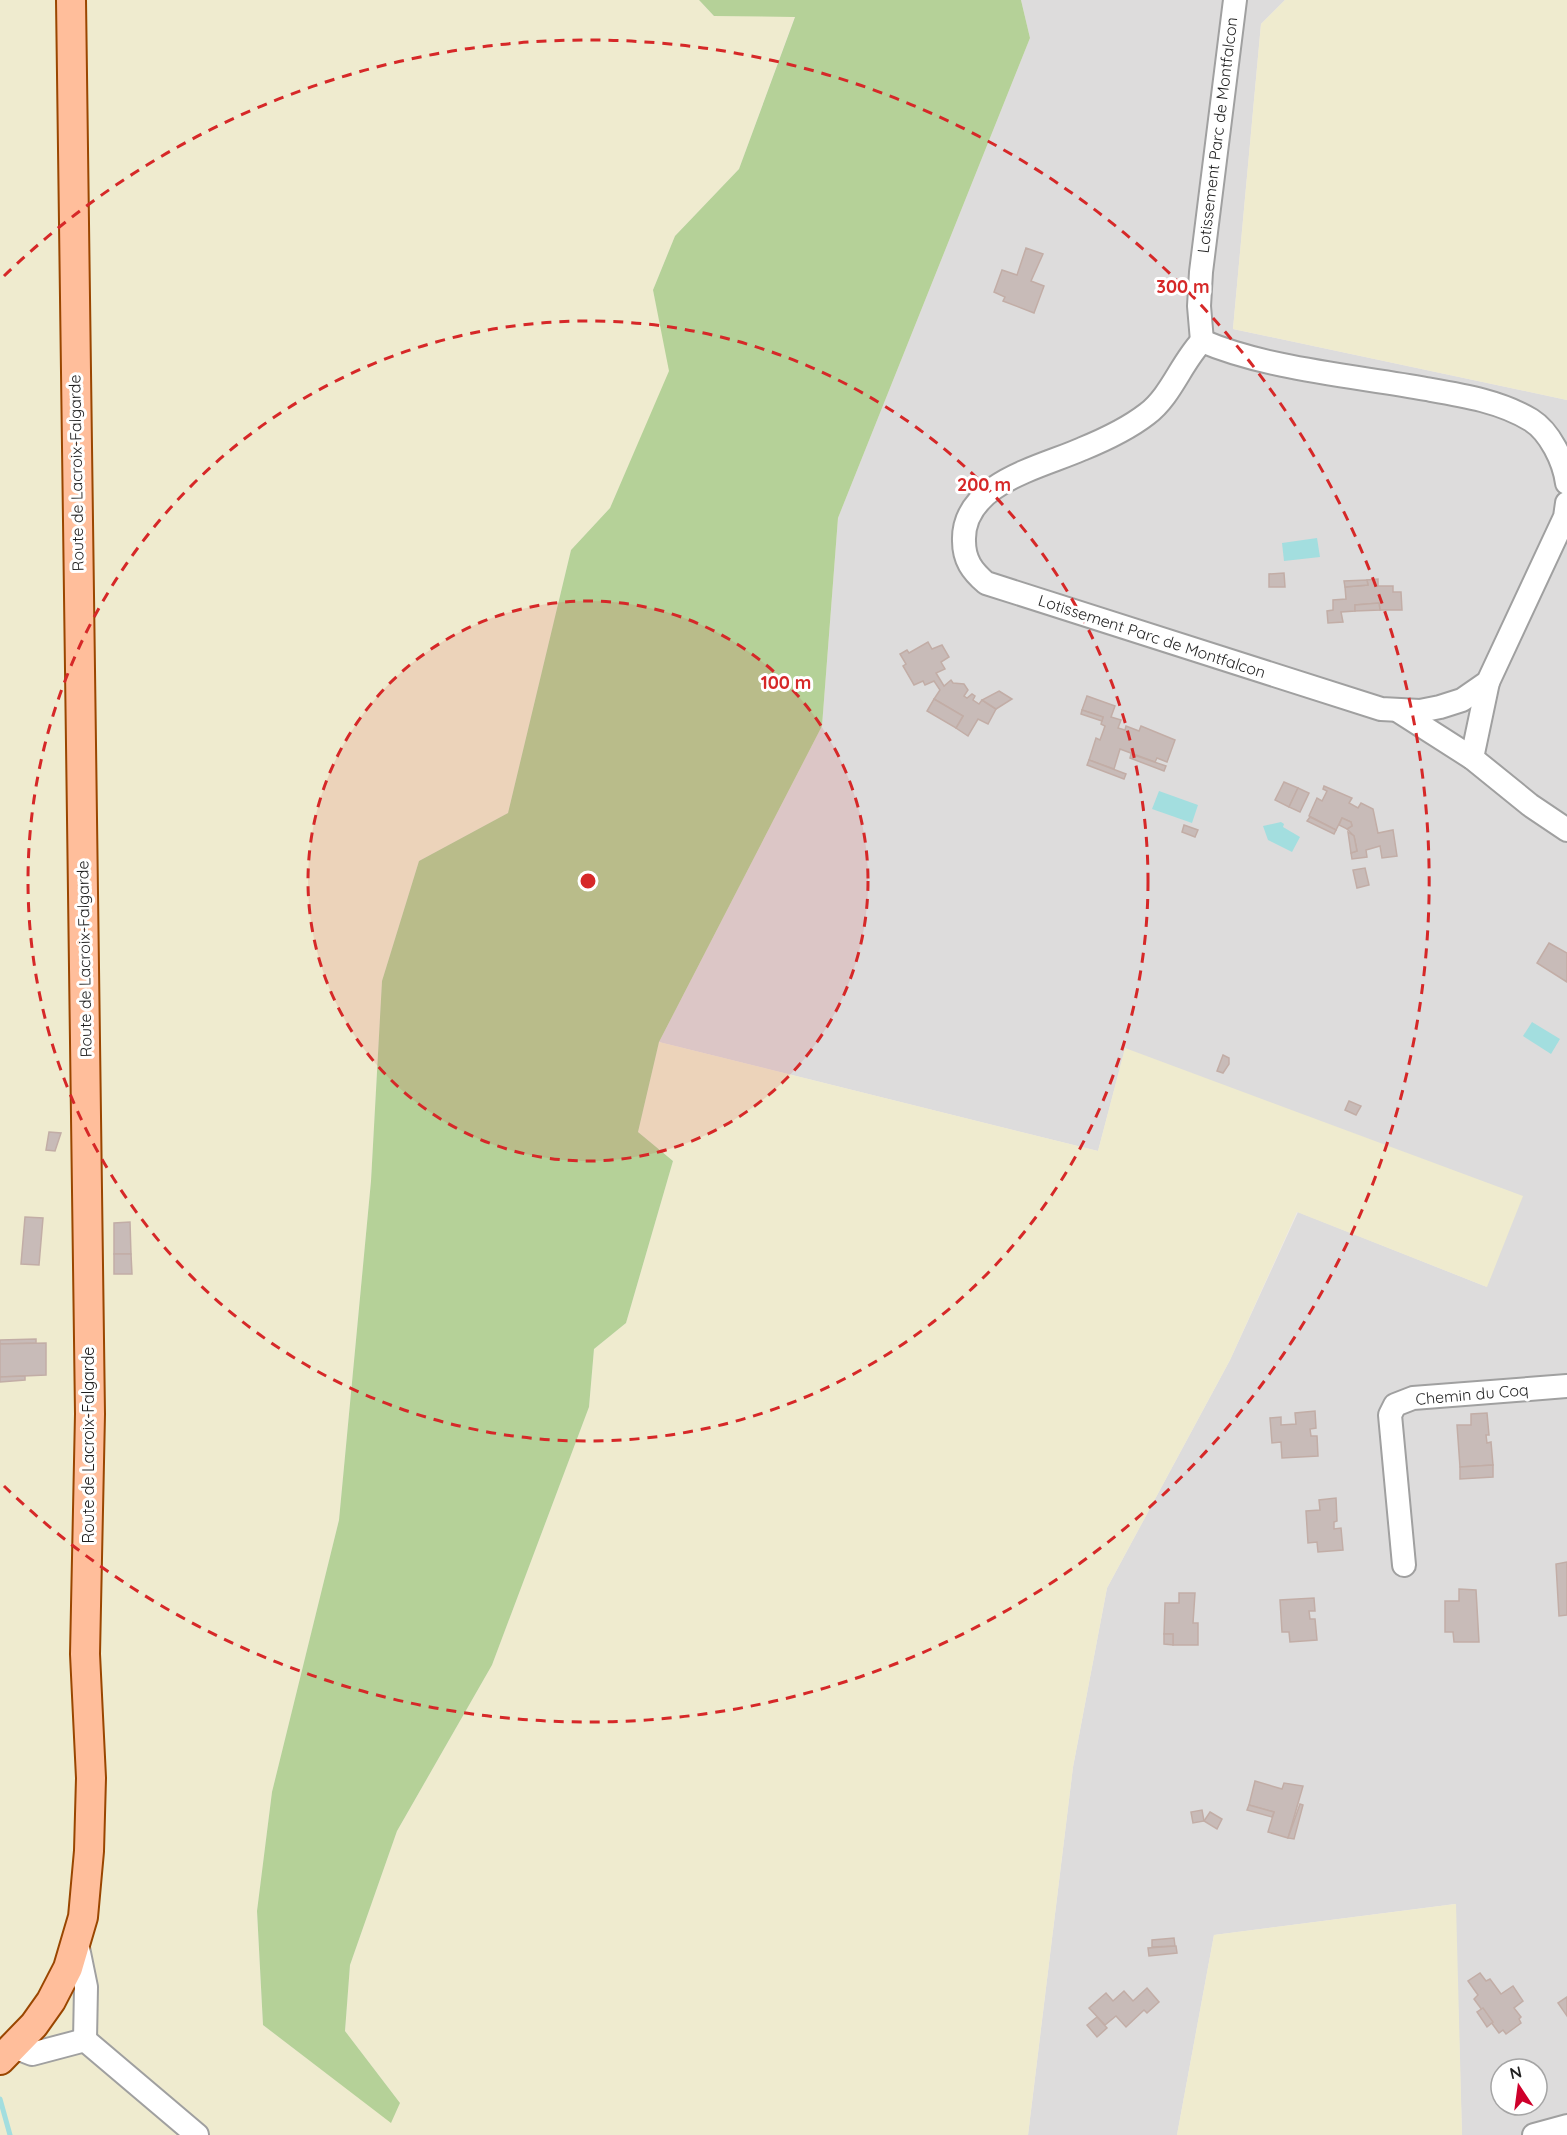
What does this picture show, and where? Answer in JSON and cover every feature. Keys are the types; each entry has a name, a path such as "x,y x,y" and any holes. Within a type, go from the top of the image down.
{"main road":[{"name":"Route de Lacroix-Falgarde","path":"8,2054 51,2001 68,1968 80,1930 89,1851 91,1788 86,1654 90,1414 71,0"}],"street":[{"name":"Lotissement Parc de Montfalcon","path":"1234,0 1201,272 1199,306 1202,341 1188,356 1165,393 1148,413 1083,449 1027,470 993,489 969,514 964,526 964,552 968,564 986,583 1381,709 1400,712 1440,707 1462,700 1488,682"},
{"path":"1202,341 1225,351 1267,361 1447,393 1514,411 1534,422 1550,440 1560,458 1567,483"},
{"path":"1472,758 1488,682 1564,517 1567,503"},
{"path":"1400,712 1472,758 1530,805 1567,830"},
{"name":"Chemin du Coq","path":"1404,1565 1390,1415 1395,1405 1413,1398 1567,1386"},
{"path":"80,1930 86,1987 84,2040"},
{"path":"8,2054 32,2054 84,2040"},
{"path":"84,2040 197,2135"},
{"path":"1534,2135 1567,2126"}],"shaded area":[{"path":"0,0 699,0 714,16 795,16 739,169 675,236 653,290 670,371 610,508 571,550 508,813 419,861 382,981 371,1181 339,1520 272,1792 257,1911 263,2025 391,2122 400,2103 345,2031 350,1965 397,1831 492,1665 589,1407 594,1349 626,1323 673,1161 638,1132 659,1042 1098,1151 1125,1048 1523,1196 1487,1287 1297,1212 1230,1360 1107,1588 1073,1767 1028,2135 0,2135"},
{"path":"1021,0 1285,0 1261,24 1233,329 1567,400 1567,2135 1462,2135 1455,1904 1214,1935 1177,2135 1028,2135 1073,1767 1107,1588 1230,1360 1298,1212 1487,1287 1125,1049 1098,1151 659,1042 822,726 838,518 1030,38"},
{"path":"1285,0 1567,0 1567,400 1233,329 1261,24"},
{"path":"1456,1904 1462,2135 1177,2135 1214,1935"}],"green space":[{"path":"699,0 1021,0 1030,38 838,518 822,726 659,1042 638,1132 673,1161 626,1323 594,1349 589,1407 492,1665 397,1831 350,1965 345,2031 400,2103 391,2123 263,2025 257,1911 272,1792 339,1520 371,1181 382,981 419,861 508,813 571,550 610,508 669,371 653,290 675,236 739,169 795,17 714,16"}],"water":[{"path":"1317,538 1320,557 1284,561 1282,543"},
{"path":"1159,791 1198,805 1192,823 1152,809"},
{"path":"1281,822 1284,824 1283,827 1300,837 1292,852 1268,840 1263,826"},
{"path":"1532,1022 1560,1039 1551,1054 1523,1036"}],"building":[{"path":"1026,248 1043,254 1031,281 1044,286 1034,313 1003,301 1005,297 994,292 1002,270 1017,275"},
{"path":"1284,573 1285,587 1269,587 1269,574"},
{"path":"1378,579 1378,586 1393,586 1393,592 1401,592 1402,610 1380,610 1379,603 1355,605 1355,611 1341,612 1343,622 1328,623 1327,611 1333,610 1333,600 1346,599 1345,587 1368,585 1367,580"},
{"path":"1367,580 1368,585 1345,587 1344,581"},
{"path":"1379,603 1380,610 1355,611 1355,605"},
{"path":"928,642 932,649 942,645 949,657 941,662 945,669 936,673 944,686 951,680 953,683 964,684 968,690 964,696 967,698 972,694 975,696 973,700 979,704 982,700 996,709 988,724 978,719 968,736 956,728 963,716 934,699 940,690 934,681 925,685 923,681 914,685 903,666 906,664 900,654 907,650 909,653"},
{"path":"999,691 1012,699 996,709 982,700"},
{"path":"1087,696 1115,706 1111,717 1121,720 1118,728 1125,730 1126,726 1139,731 1141,726 1175,740 1167,762 1157,758 1155,762 1120,749 1114,769 1089,760 1096,738 1100,740 1105,726 1101,724 1103,717 1082,710"},
{"path":"934,699 963,716 956,728 927,711"},
{"path":"1082,710 1103,717 1102,721 1081,714"},
{"path":"1131,754 1166,766 1164,771 1130,758"},
{"path":"1089,760 1126,774 1124,779 1087,765"},
{"path":"1284,782 1298,788 1289,807 1275,800"},
{"path":"1324,786 1352,798 1349,803 1358,808 1361,803 1373,809 1378,833 1393,830 1397,856 1382,858 1380,846 1366,850 1367,857 1352,859 1351,853 1357,851 1354,836 1347,829 1352,826 1351,822 1342,818 1336,830 1309,816 1317,798 1322,801 1327,791 1323,789"},
{"path":"1298,788 1309,793 1300,812 1289,807"},
{"path":"1310,817 1336,830 1334,834 1307,821"},
{"path":"1342,818 1351,822 1352,826 1347,829 1339,825"},
{"path":"1184,825 1198,830 1195,837 1182,832"},
{"path":"1348,832 1354,836 1357,851 1351,853"},
{"path":"1365,868 1369,885 1357,888 1353,870"},
{"path":"1549,943 1567,953 1567,982 1537,963"},
{"path":"1223,1055 1229,1058 1229,1064 1223,1073 1217,1071"},
{"path":"1349,1101 1361,1106 1356,1115 1345,1110"},
{"path":"49,1132 61,1133 55,1151 46,1150"},
{"path":"25,1217 43,1218 39,1265 21,1264"},
{"path":"130,1222 131,1254 114,1254 114,1223"},
{"path":"114,1254 131,1254 132,1274 114,1274"},
{"path":"36,1339 36,1343 0,1344 0,1340"},
{"path":"46,1343 46,1375 0,1377 0,1344"},
{"path":"25,1376 25,1380 0,1382 0,1377"},
{"path":"1315,1411 1316,1428 1310,1429 1311,1436 1317,1436 1318,1456 1282,1458 1281,1442 1272,1443 1270,1418 1281,1417 1281,1425 1296,1424 1295,1413"},
{"path":"1487,1413 1489,1435 1486,1435 1487,1443 1491,1442 1493,1465 1460,1467 1457,1425 1471,1425 1471,1414"},
{"path":"1493,1465 1493,1477 1460,1479 1460,1467"},
{"path":"1336,1498 1337,1521 1334,1522 1334,1529 1341,1528 1343,1550 1318,1552 1317,1542 1308,1543 1306,1511 1320,1510 1319,1500"},
{"path":"1567,1562 1567,1615 1559,1616 1556,1564"},
{"path":"1459,1589 1476,1590 1479,1642 1454,1642 1453,1632 1445,1632 1445,1601 1459,1601"},
{"path":"1179,1593 1195,1593 1193,1623 1198,1623 1198,1645 1173,1645 1173,1634 1164,1634 1165,1603 1179,1603"},
{"path":"1314,1598 1315,1611 1309,1611 1310,1619 1315,1619 1317,1640 1290,1642 1289,1632 1282,1632 1280,1600"},
{"path":"1164,1634 1173,1634 1173,1645 1164,1644"},
{"path":"1255,1781 1282,1789 1284,1783 1303,1786 1288,1838 1268,1832 1274,1812 1249,1805"},
{"path":"1300,1804 1303,1805 1294,1839 1288,1838"},
{"path":"1249,1805 1274,1812 1272,1817 1247,1810"},
{"path":"1202,1810 1204,1821 1193,1823 1191,1812"},
{"path":"1210,1812 1222,1819 1217,1829 1204,1821"},
{"path":"1174,1938 1175,1946 1152,1947 1152,1940"},
{"path":"1176,1946 1177,1953 1149,1956 1148,1948"},
{"path":"1480,1973 1486,1981 1490,1979 1501,1994 1513,1986 1523,2001 1514,2008 1521,2017 1519,2019 1521,2023 1506,2034 1503,2030 1499,2033 1474,1999 1478,1995 1468,1981"},
{"path":"1147,1988 1159,2002 1147,2013 1144,2010 1126,2027 1116,2016 1105,2025 1089,2008 1106,1993 1113,2001 1124,1991 1133,2001"},
{"path":"1567,1997 1567,2016 1558,2003"},
{"path":"1483,2008 1493,2022 1487,2027 1477,2012"},
{"path":"1097,2017 1107,2028 1097,2037 1087,2025"}],"waterway":[{"path":"0,2099 10,2135"}]}
